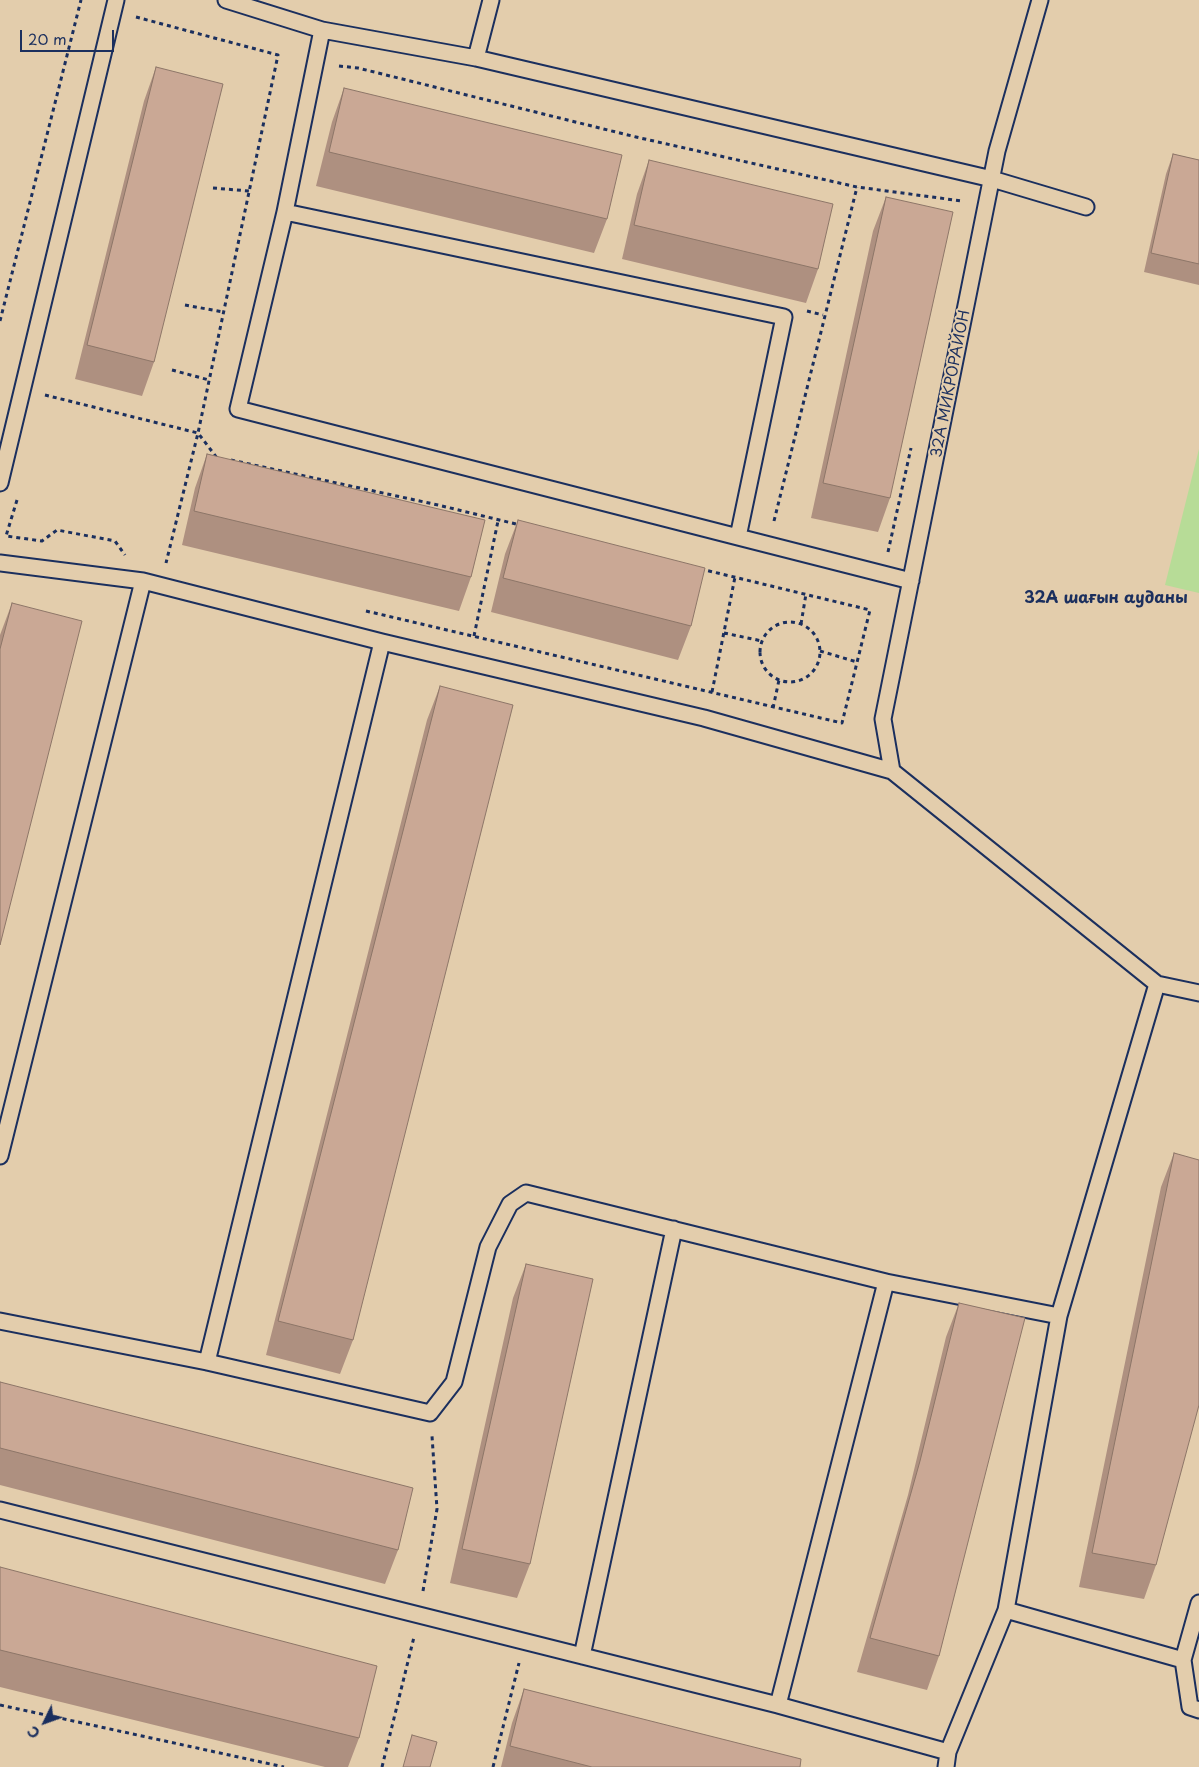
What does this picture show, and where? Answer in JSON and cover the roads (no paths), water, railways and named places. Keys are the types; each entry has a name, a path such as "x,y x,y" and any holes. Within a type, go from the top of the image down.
{"lane":[{"path":"0,483 116,0"},
{"path":"226,0 322,30 476,58 992,179 1086,206"},
{"path":"476,58 491,0"},
{"name":"32А МИКРОРАЙОН","path":"892,771 883,719 997,151 1040,0"},
{"path":"322,30 285,212 238,410 911,581"},
{"path":"285,212 784,317 738,537"},
{"path":"0,563 143,581 382,642 704,718 892,771 1157,984 1199,993"},
{"path":"0,1156 143,581"},
{"path":"207,1362 382,642"},
{"path":"0,1510 778,1705 947,1760 1006,1610 1058,1316 1157,984"},
{"path":"0,1321 207,1362 430,1414 454,1382 488,1247 510,1204 526,1193 886,1282 1058,1316"},
{"path":"582,1656 674,1229"},
{"path":"778,1705 886,1282"},
{"path":"1199,1603 1183,1660 1190,1707 1199,1710"},
{"path":"1006,1610 1183,1660"}],"district":[{"name":"32А шағын ауданы","path":"1106,599"}]}
